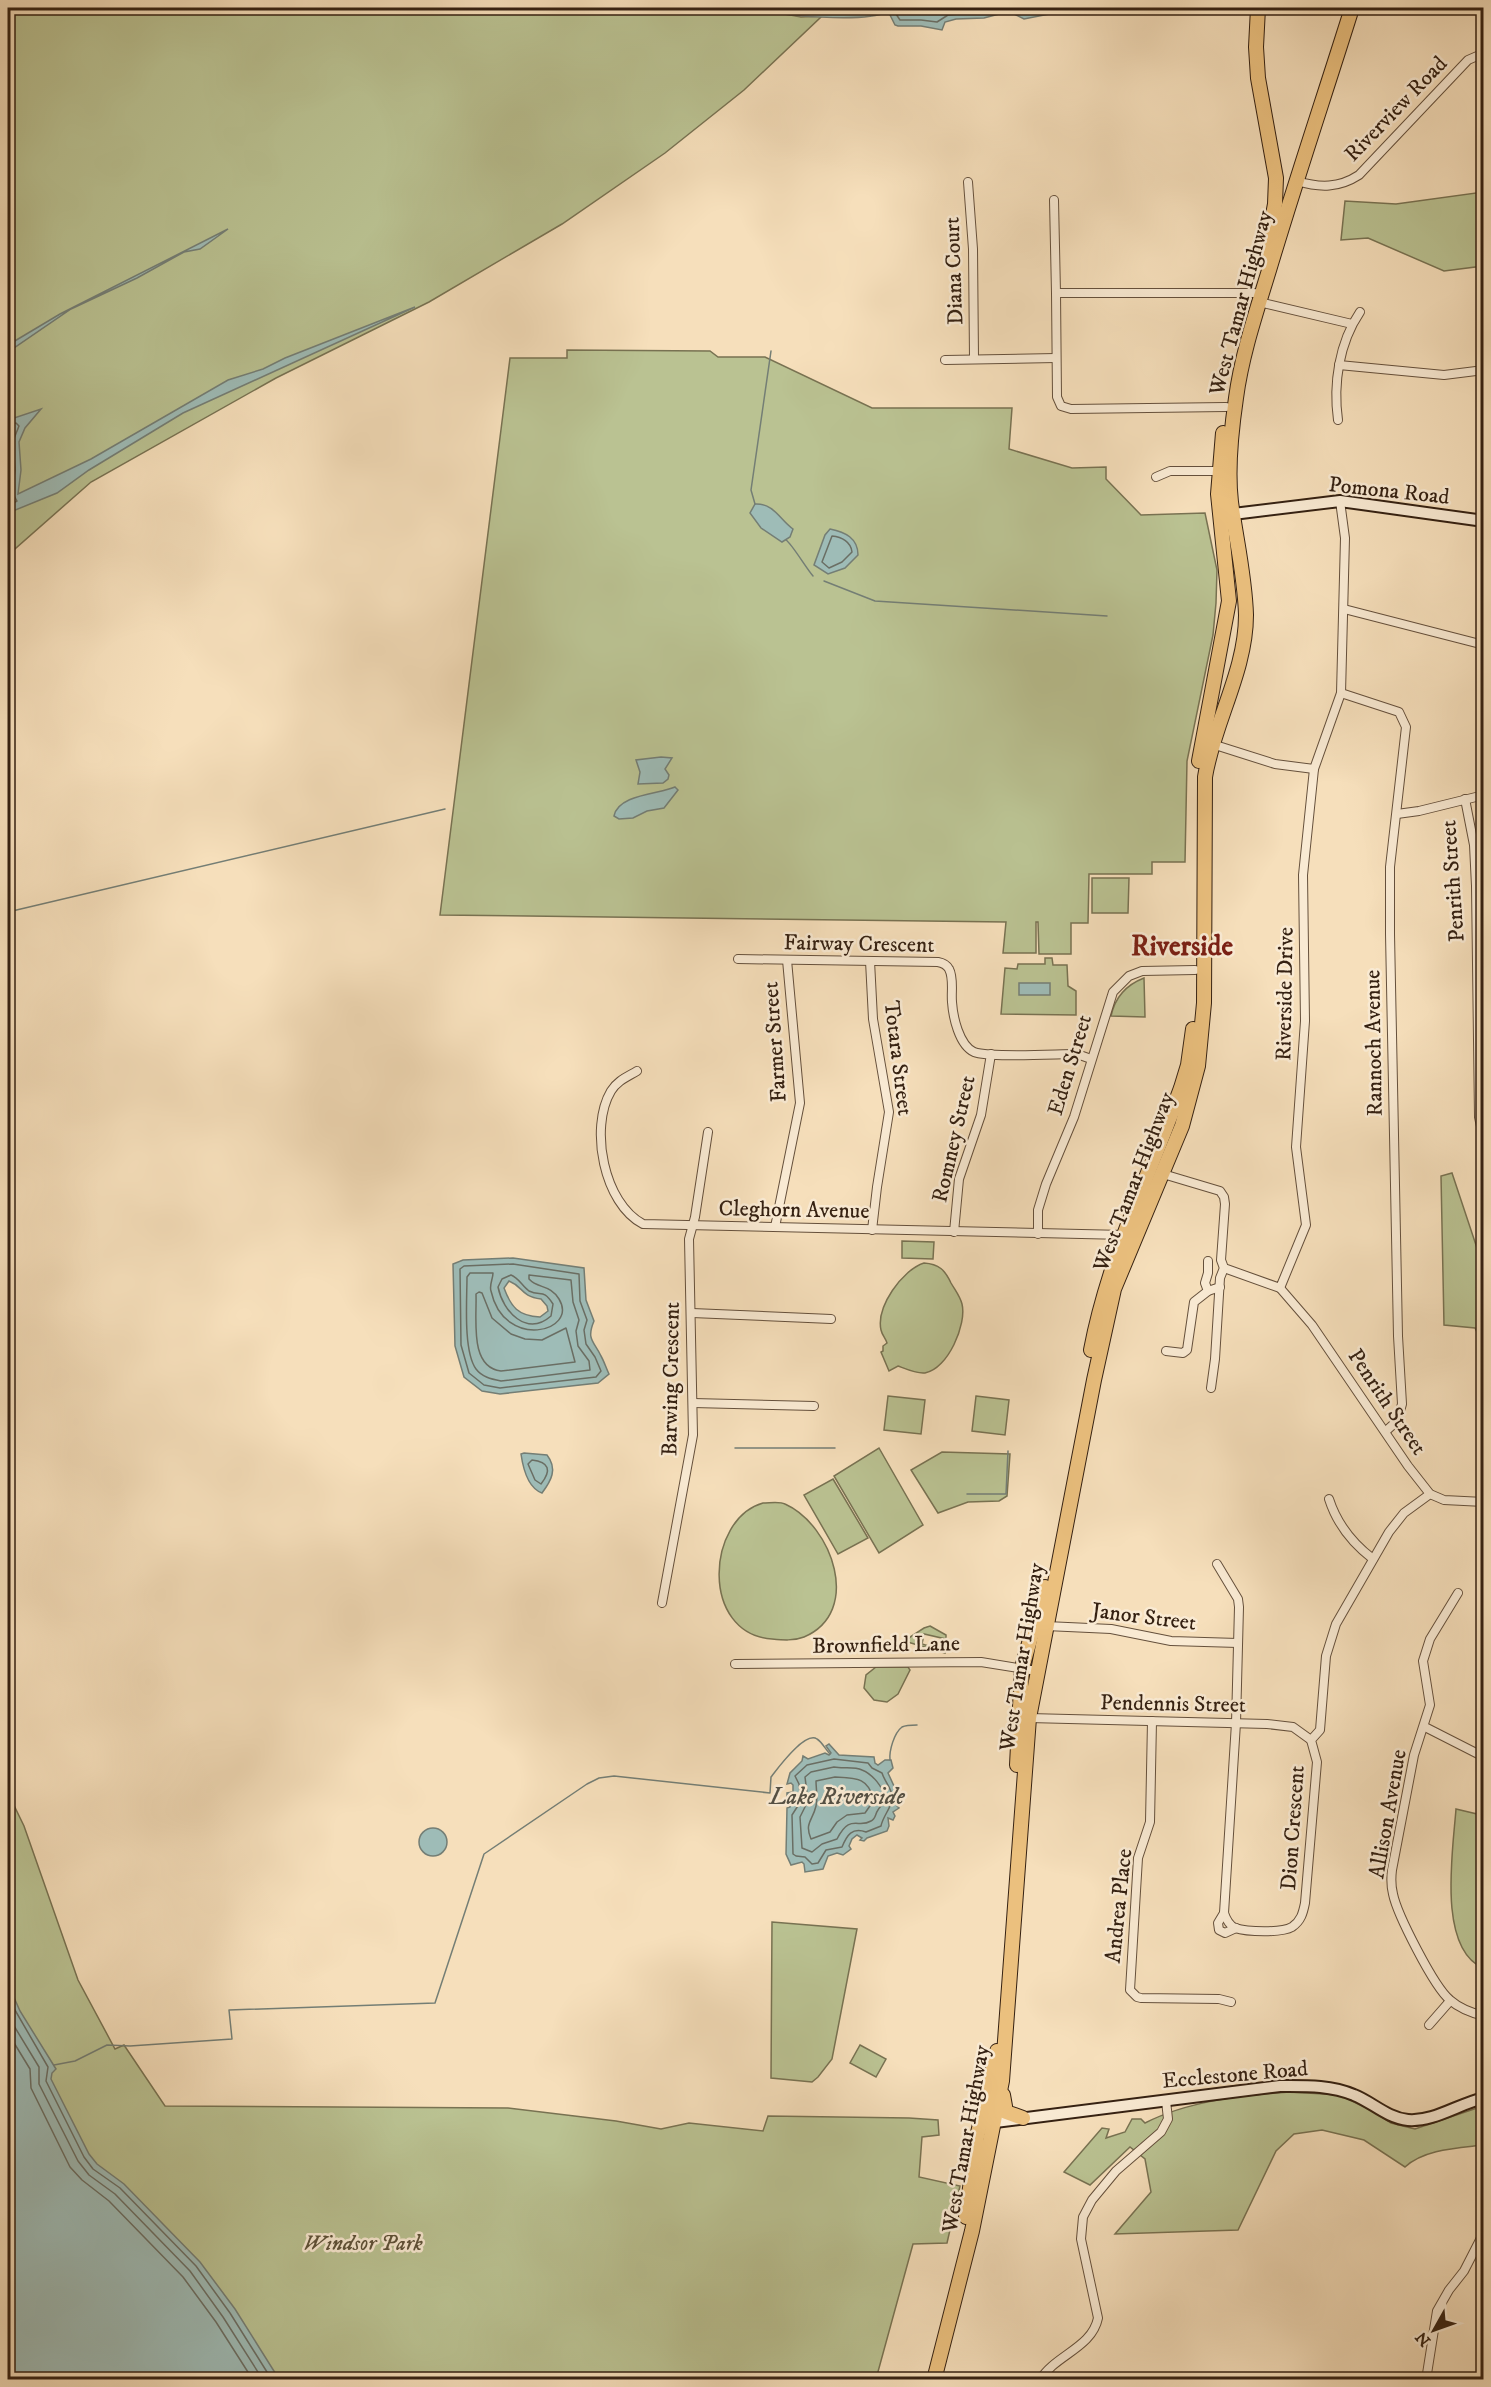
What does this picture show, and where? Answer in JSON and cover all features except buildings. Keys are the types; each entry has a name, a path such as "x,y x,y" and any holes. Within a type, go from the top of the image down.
{"highway":[{"name":"West Tamar Highway","path":"924,2379 962,2237 987,2123 1002,2081 1029,1718 1045,1626 1110,1306 1190,1101 1202,1038 1205,777 1212,744 1238,666 1246,615 1230,485 1233,421 1243,358 1269,238 1276,183 1257,69 1258,8"},
{"name":"West Tamar Highway","path":"934,2379 972,2231 999,2038 1022,1668 1051,1559 1098,1313 1188,1065 1194,1020 1197,774 1229,601 1229,584 1219,516 1219,471 1226,407 1235,360 1297,182 1352,8"},
{"path":"1276,183 1297,182"},
{"path":"1149,1170 1163,1174"},
{"path":"1002,2081 1005,2109 1023,2118"}],"main road":[{"name":"Pomona Road","path":"1219,516 1340,501 1484,521"},
{"name":"Ecclestone Road","path":"987,2123 1241,2090 1312,2086 1342,2090 1367,2101 1395,2118 1415,2120 1484,2098"}],"street":[{"path":"1484,22 1484,31"},
{"name":"Riverview Road","path":"1297,182 1329,187 1359,175 1468,60 1484,53"},
{"name":"Diana Court","path":"968,182 974,358"},
{"path":"1054,200 1057,402 1065,409 1226,407"},
{"path":"1056,293 1257,297 1352,324"},
{"path":"1338,420 1336,404 1339,365 1352,324 1360,312"},
{"path":"945,360 1056,358"},
{"path":"1339,365 1444,375 1484,370"},
{"path":"1156,477 1170,471 1219,471"},
{"name":"Riverside Drive","path":"1280,1288 1306,1225 1296,1147 1305,1021 1303,875 1314,769 1341,693 1345,538 1340,501"},
{"path":"1344,609 1484,645"},
{"name":"Rannoch Avenue","path":"1341,693 1399,712 1407,734 1390,867 1398,1336 1402,1404 1397,1421 1386,1431"},
{"path":"1212,744 1275,764 1314,769"},
{"path":"1397,814 1484,795"},
{"name":"Penrith Street","path":"1465,799 1480,885 1477,1034 1479,1117 1484,1141"},
{"name":"Fairway Crescent","path":"738,959 938,962 949,969 952,1004 958,1030 964,1042 974,1052 1077,1054 1091,1059"},
{"name":"Farmer Street","path":"775,1227 801,1103 787,960"},
{"name":"Totara Street","path":"870,961 874,1034 889,1112 876,1187 873,1230"},
{"name":"Eden Street","path":"1038,1234 1038,1210 1044,1190 1068,1132 1110,998 1120,984 1142,971 1195,970"},
{"name":"Romney Street","path":"954,1232 959,1179 981,1115 991,1054"},
{"name":"Cleghorn Avenue","path":"637,1071 617,1083 606,1101 603,1156 613,1191 625,1210 643,1224 692,1227 1125,1235"},
{"name":"Barwing Crescent","path":"662,1603 690,1455 693,1403 689,1239 708,1132"},
{"path":"1163,1174 1217,1189 1222,1193 1225,1204 1221,1260 1224,1268 1220,1287 1211,1389"},
{"path":"1208,1261 1205,1283 1208,1291"},
{"path":"1224,1268 1280,1288"},
{"path":"1166,1351 1183,1353 1187,1350 1194,1302 1208,1291 1220,1287"},
{"name":"Penrith Street","path":"1280,1288 1312,1325 1408,1466 1430,1494"},
{"path":"692,1313 831,1318"},
{"path":"693,1403 814,1406"},
{"path":"1430,1494 1444,1500 1483,1502 1484,1476"},
{"name":"Dion Crescent","path":"1217,1564 1238,1599 1236,1723 1224,1913 1228,1923 1236,1928 1280,1931 1294,1926 1303,1914 1317,1762 1311,1740 1320,1730 1326,1656 1332,1634 1342,1612 1389,1532 1404,1513 1430,1494"},
{"path":"1329,1499 1348,1537 1372,1559"},
{"name":"Allison Avenue","path":"1458,1593 1430,1639 1423,1661 1430,1705 1425,1727 1414,1755 1391,1883 1397,1907 1431,1975 1450,2001 1484,2016"},
{"name":"Janor Street","path":"1045,1626 1111,1629 1171,1641 1238,1643"},
{"name":"Brownfield Lane","path":"735,1664 975,1662 1037,1671"},
{"name":"Pendennis Street","path":"1029,1718 1236,1723 1293,1727 1311,1740"},
{"name":"Andrea Place","path":"1152,1721 1150,1822 1138,1858 1130,1990 1141,1998 1219,1999 1231,2002"},
{"path":"1425,1727 1484,1757"},
{"path":"1429,2025 1450,2001"},
{"path":"1040,2379 1050,2368 1085,2341 1096,2327 1098,2318 1081,2239 1083,2217 1092,2200 1116,2171 1161,2132 1168,2119 1166,2101"},
{"path":"1426,2379 1437,2311 1449,2290 1464,2271 1484,2232"}],"green space":[{"path":"8,8 753,8 801,17 822,16 744,90 665,153 562,224 429,302 276,378 91,482 8,555"},
{"path":"1483,192 1483,266 1444,271 1368,238 1341,240 1345,201 1396,204"},
{"path":"567,350 710,351 718,357 765,357 872,408 1012,408 1009,449 1072,468 1106,467 1106,479 1141,515 1205,513 1217,570 1216,603 1213,635 1187,761 1185,862 1152,862 1152,874 1089,874 1088,923 1071,923 1071,954 1039,954 1038,922 1036,922 1036,953 1003,953 1006,922 440,915 510,358 567,358"},
{"path":"1092,878 1129,878 1128,913 1092,913"},
{"path":"1045,958 1052,958 1053,965 1067,965 1068,986 1076,991 1076,1015 1001,1014 1005,968 1017,969 1018,964 1045,964"},
{"path":"1144,978 1145,1017 1111,1016 1115,1003 1122,993 1132,984"},
{"path":"1452,1173 1483,1266 1483,1345 1475,1328 1444,1325 1441,1176"},
{"path":"902,1241 934,1242 933,1259 902,1258"},
{"path":"924,1263 938,1266 944,1271 960,1298 963,1313 959,1334 948,1355 933,1370 922,1373 898,1366 889,1371 881,1352 887,1343 881,1330 883,1311 892,1290 899,1281 907,1273"},
{"path":"888,1396 925,1400 921,1434 884,1430"},
{"path":"976,1396 1009,1400 1005,1435 972,1431"},
{"path":"879,1448 923,1525 879,1553 834,1476"},
{"path":"942,1452 1010,1454 1007,1496 999,1501 968,1502 938,1513 911,1470"},
{"path":"833,1479 868,1538 838,1554 804,1495"},
{"path":"763,1503 783,1503 802,1515 816,1530 827,1549 834,1569 836,1589 833,1609 822,1625 804,1637 788,1640 772,1639 749,1632 732,1618 722,1598 719,1575 722,1552 730,1530 744,1513"},
{"path":"930,1626 946,1635 946,1639 924,1634 922,1644 942,1650 943,1646 946,1646 945,1653 904,1641"},
{"path":"876,1667 908,1667 910,1670 898,1694 887,1702 874,1700 864,1688 866,1675"},
{"name":"Windsor Park","path":"8,1793 24,1826 78,1980 115,2049 124,2045 165,2106 508,2108 616,2121 661,2129 689,2123 763,2131 768,2116 938,2120 939,2135 922,2137 919,2177 960,2186 947,2243 913,2244 876,2379 8,2379"},
{"path":"1456,1809 1477,1814 1483,1819 1483,1881 1477,1885 1478,1907 1483,1918 1483,1968 1469,1957 1459,1940 1453,1920 1451,1872"},
{"path":"772,1922 857,1929 832,2059 812,2082 771,2078"},
{"path":"860,2045 886,2059 876,2077 850,2063"},
{"path":"1290,2092 1340,2095 1391,2123 1415,2129 1483,2106 1483,2145 1431,2153 1405,2167 1364,2140 1322,2130 1294,2134 1276,2151 1238,2230 1115,2234 1151,2192 1145,2159 1130,2147 1090,2185 1064,2172 1102,2128 1109,2129 1106,2138 1125,2132 1132,2119 1141,2119 1145,2123 1197,2104 1235,2097"}],"water":[{"path":"753,8 1080,8 1024,19 1014,14 1003,13 984,18 956,19 945,22 942,30 921,26 898,26 887,12 841,18 781,14"},
{"path":"228,229 200,249 184,252 137,278 71,309 8,352 8,345 60,314"},
{"path":"415,307 183,413 89,470 57,493 8,513 8,420 41,409 25,428 19,442 21,470 18,494 91,459 228,380 263,369 285,358"},
{"path":"755,504 762,504 772,509 793,529 790,537 782,542 761,528 750,513"},
{"path":"830,529 850,537 856,544 858,555 845,568 828,574 814,565 825,535"},
{"path":"672,758 665,769 669,775 668,779 663,783 638,784 640,772 636,760"},
{"path":"675,787 678,790 664,808 647,811 633,818 619,819 614,816 623,803 631,799"},
{"path":"1019,983 1050,983 1050,995 1019,995"},
{"path":"513,1258 584,1268 586,1300 594,1321 591,1336 609,1374 598,1383 500,1394 482,1391 464,1377 455,1346 453,1264 463,1260","holes":["509,1281 529,1296 541,1299 548,1311 540,1317 526,1315 516,1309 504,1288"]},
{"path":"521,1454 547,1455 550,1460 552,1475 542,1493 533,1487 527,1477"},
{"name":"Lake Riverside","path":"829,1744 839,1755 874,1757 878,1765 885,1760 891,1760 893,1768 888,1773 894,1786 898,1787 897,1806 899,1808 893,1812 895,1816 893,1820 888,1818 887,1831 864,1841 860,1840 862,1838 857,1835 849,1846 851,1849 843,1855 837,1853 828,1856 823,1869 805,1872 802,1862 791,1865 786,1854 787,1808 795,1800 792,1796 787,1796 787,1793 793,1792 793,1785 787,1784 790,1773 802,1761 803,1756 808,1759 825,1753 829,1755 831,1753 826,1746"},
{"path":"433,1828 443,1832 447,1842 443,1852 433,1856 423,1852 419,1842 423,1832"},
{"path":"8,1984 20,2011 56,2069 51,2079 89,2154 97,2164 124,2184 200,2262 235,2309 279,2379 8,2379"}],"waterway":[{"path":"755,504 751,490 771,351"},
{"path":"786,540 813,576"},
{"path":"824,581 875,601 1107,616"},
{"path":"8,912 445,809"},
{"path":"735,1448 835,1448"},
{"path":"967,1494 1006,1494 1008,1451"},
{"path":"890,1760 890,1752 899,1730 905,1726 917,1725"},
{"path":"54,2065 75,2061 107,2045 130,2046 232,2039 229,2010 435,2003 484,1854 587,1784 599,1778 614,1776 770,1793 771,1777 785,1759 806,1740 817,1739 830,1754"}],"district":[{"name":"Riverside","path":"1182,946"}]}
